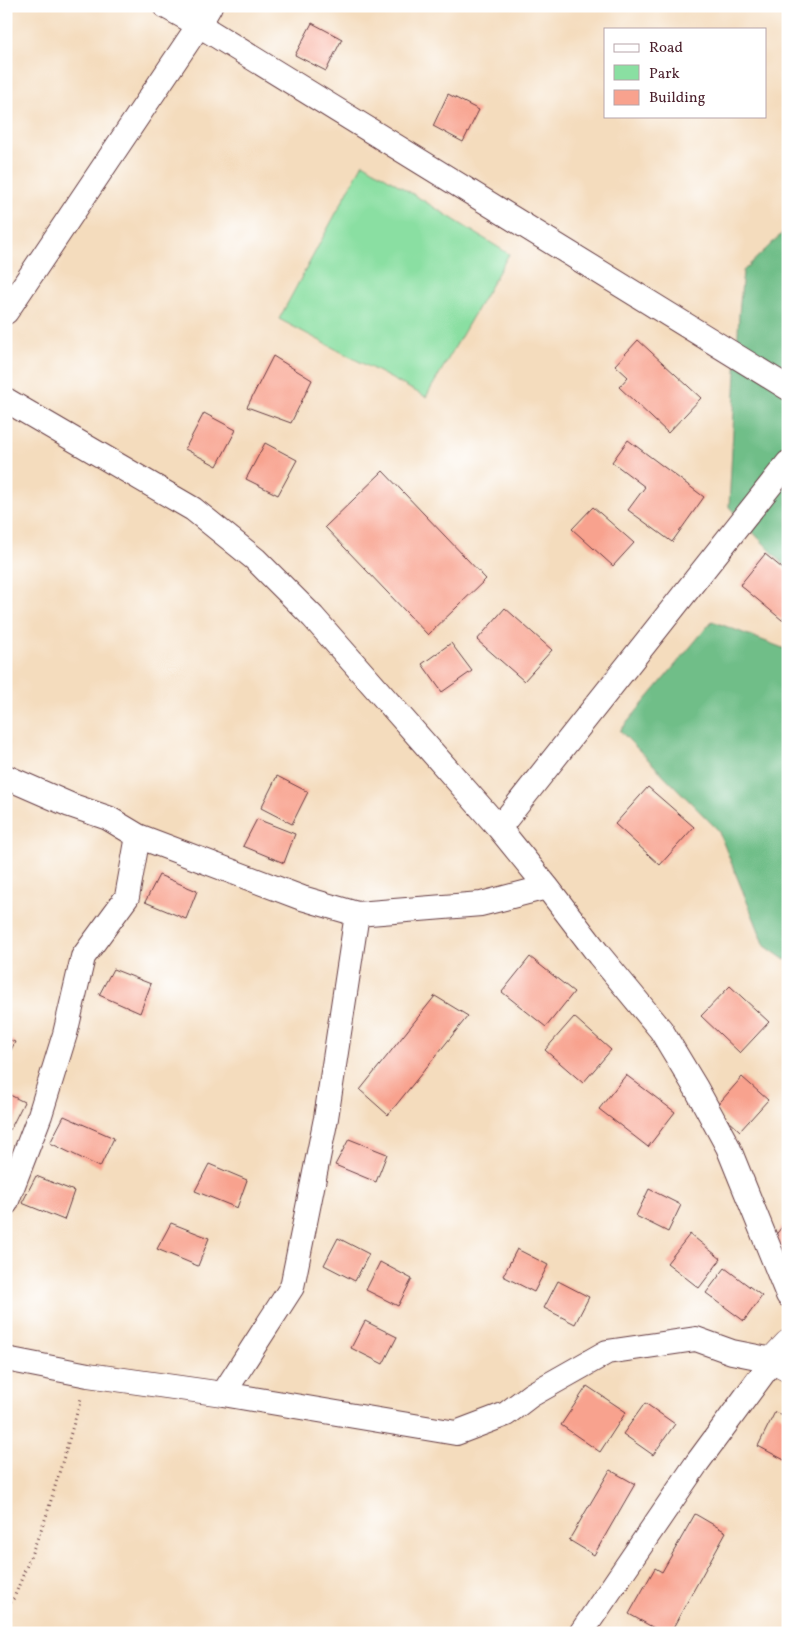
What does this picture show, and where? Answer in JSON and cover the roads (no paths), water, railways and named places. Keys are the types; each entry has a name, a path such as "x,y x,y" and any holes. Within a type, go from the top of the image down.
{"street":[{"path":"166,6 205,16 788,388"},
{"path":"6,312 205,16"},
{"path":"6,400 193,509 255,559 313,617 499,828 661,1030 696,1088 728,1147 788,1295"},
{"path":"499,828 788,463"},
{"path":"6,777 70,805 108,818 138,836 302,898 357,914 481,904 547,887"},
{"path":"6,1203 40,1115 65,1034 82,957 128,897 138,836"},
{"path":"223,1394 292,1287 326,1118 357,914"},
{"path":"6,1359 88,1375 223,1394 456,1433 506,1414 531,1395 607,1352 696,1339 732,1352 783,1357"},
{"path":"581,1633 697,1463 783,1357"}]}
